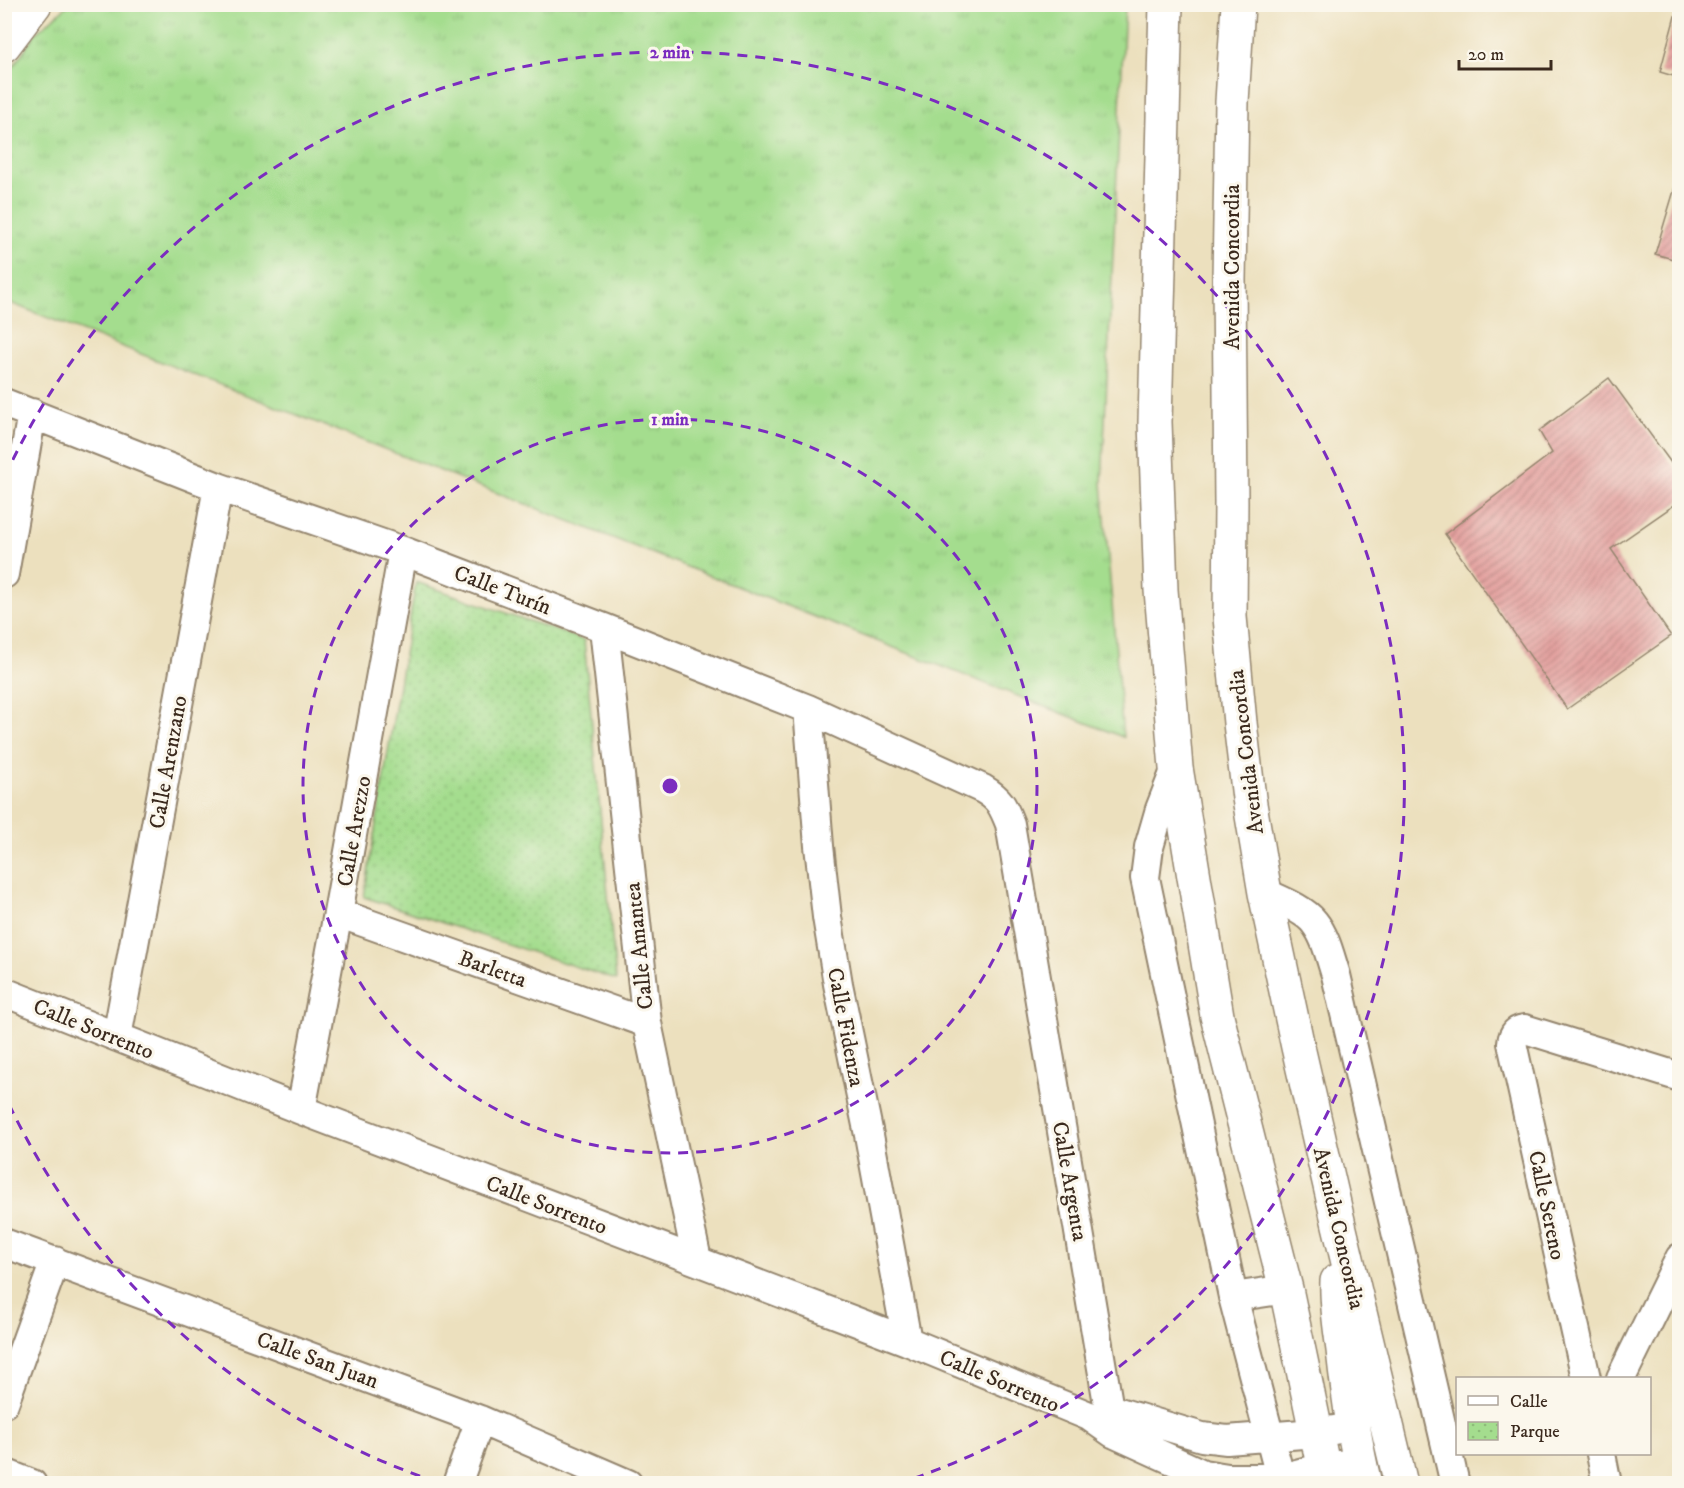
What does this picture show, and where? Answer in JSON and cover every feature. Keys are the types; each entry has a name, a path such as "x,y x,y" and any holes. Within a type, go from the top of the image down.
{"main road":[{"path":"1166,4 1155,422 1161,590 1176,768 1217,1016 1286,1289 1325,1475"},
{"path":"1223,4 1209,160 1209,202 1229,280"},
{"name":"Avenida Concordia","path":"1238,4 1232,102 1229,280 1230,617 1240,723 1246,777 1265,893 1298,1047 1401,1484"},
{"path":"1339,1225 1337,1297 1345,1372 1362,1473"}],"street":[{"name":"Calle Turín","path":"4,403 218,487 403,551 604,628 808,710 993,795"},
{"path":"4,574 32,413"},
{"name":"Calle Arenzano","path":"117,1037 218,487"},
{"name":"Calle Arezzo","path":"301,1110 403,551"},
{"name":"Calle Amantea","path":"604,628 647,1023 696,1260"},
{"name":"Calle Fidenza","path":"808,710 827,917 907,1341"},
{"path":"1176,768 1160,809 1149,847 1145,878 1233,1297 1281,1481"},
{"name":"Calle Argenta","path":"993,795 1000,801 1010,824 1104,1420"},
{"path":"1265,893 1291,905 1313,921 1327,946 1336,975 1455,1484"},
{"name":"Barletta","path":"338,913 647,1023"},
{"name":"Calle Sorrento","path":"4,992 301,1110 907,1341 1104,1420 1203,1474 1281,1481 1362,1473"},
{"name":"Calle Sereno","path":"1586,1377 1512,1043 1513,1036 1521,1029 1525,1029 1680,1077"},
{"name":"Calle San Juan","path":"4,1243 480,1420 628,1484"},
{"path":"1621,1377 1680,1258"},
{"path":"4,1403 54,1262"},
{"path":"1233,1297 1286,1289"},
{"path":"457,1484 480,1420"},
{"path":"1104,1420 1227,1440 1270,1438 1353,1427"},
{"path":"1601,1455 1607,1484"},
{"path":"4,1473 32,1484"}],"green space":[{"path":"68,5 1125,5 1102,483 1123,737 5,301 5,79 35,34"},
{"path":"416,582 584,640 616,980 364,897"}],"building":[{"path":"1675,16 1680,18 1680,78 1660,72"},
{"path":"1680,174 1680,261 1655,254"},
{"path":"1609,378 1680,475 1680,501 1611,549 1671,636 1567,709 1445,534 1552,453 1539,431"}]}
